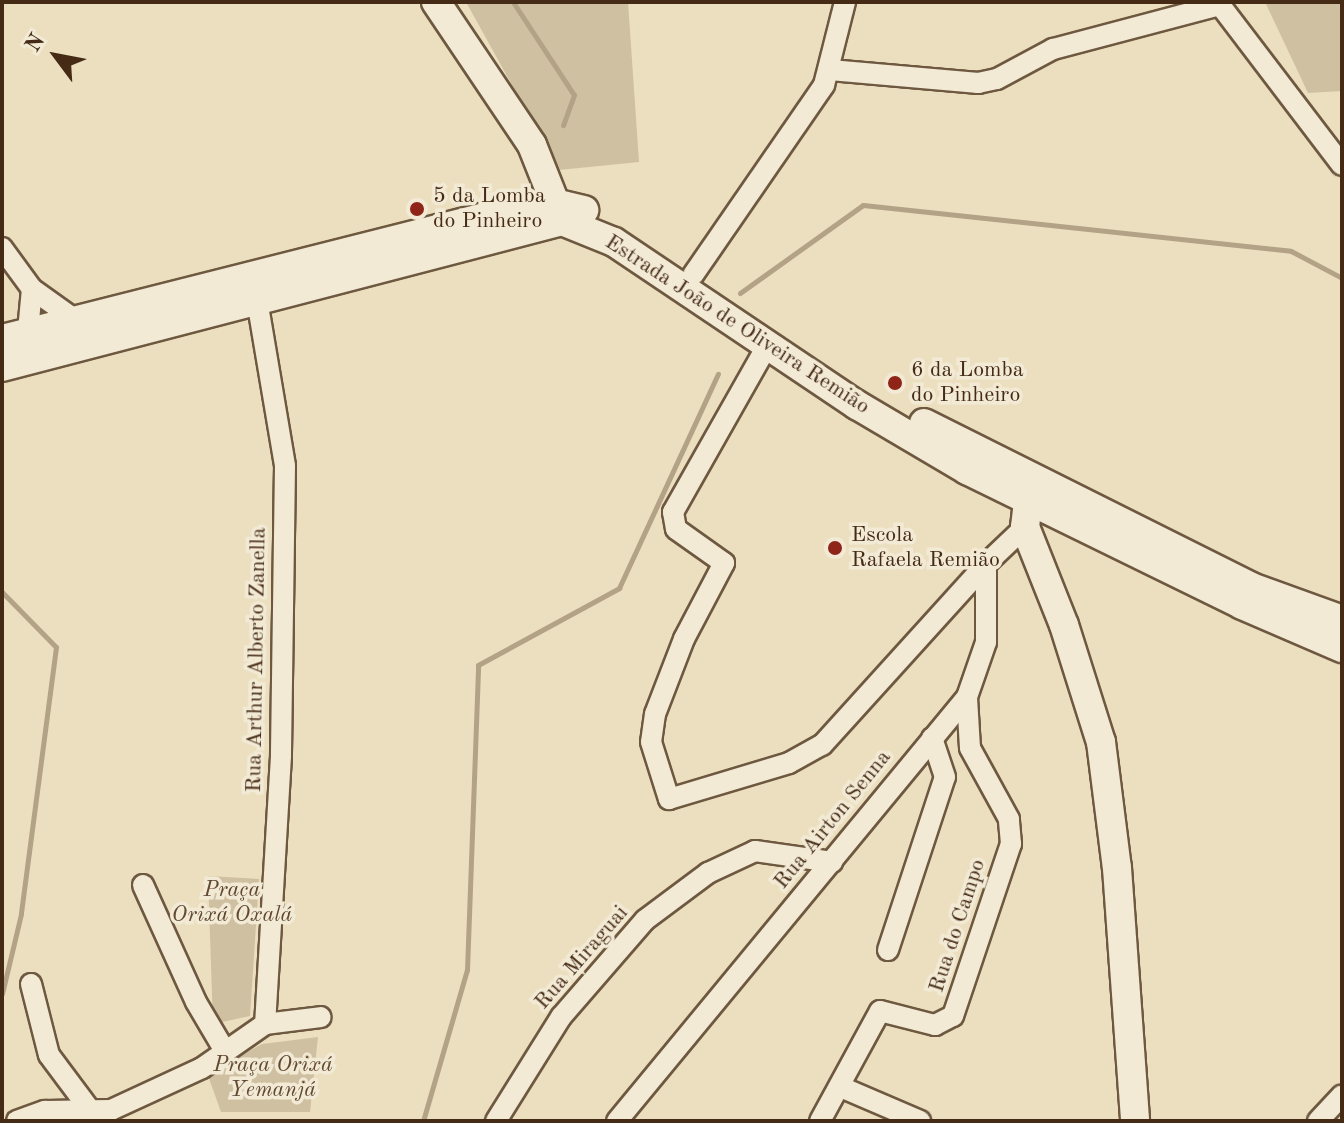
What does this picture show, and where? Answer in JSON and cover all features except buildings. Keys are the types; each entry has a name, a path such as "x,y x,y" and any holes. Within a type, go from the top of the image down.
{"main road":[{"path":"436,2 532,145 560,213"},
{"name":"Estrada João de Oliveira Remião","path":"15,335 524,207 560,213 601,214 693,275 767,346 857,405 1027,502 1242,605 1342,648"},
{"name":"Estrada João de Oliveira Remião","path":"2,367 84,348 560,213 912,416 1027,502 1342,620"},
{"path":"74,319 87,335 84,348"},
{"path":"1027,502 1101,742 1117,868 1130,1121"}],"street":[{"path":"693,275 771,166 830,70 845,2"},
{"path":"830,70 978,83 997,79 1053,49 1220,5 1342,165"},
{"path":"2,248 32,289 74,319"},
{"path":"15,335 32,289"},
{"name":"Rua Arthur Alberto Zanella","path":"257,300 285,466 281,756 265,1024"},
{"path":"767,346 673,512 676,529 724,563 684,639 655,714 651,742 669,799 789,763 822,745 986,564 1027,502"},
{"name":"Rua Airton Senna","path":"617,1121 967,697 986,642 986,564"},
{"name":"Rua do Campo","path":"843,1088 880,1011 935,1025 953,1016 1011,844 1009,819 970,748 967,697"},
{"path":"888,950 945,777 932,738"},
{"name":"Rua Miraguai","path":"496,1121 561,1017 645,920 708,873 755,851 832,862"},
{"path":"143,885 196,1002 225,1051"},
{"path":"31,984 49,1055 90,1110"},
{"path":"17,1121 45,1111 111,1110 225,1051 265,1024 321,1017"},
{"path":"820,1121 843,1088 920,1121"},
{"path":"1318,1121 1342,1095"}],"green space":[{"path":"466,2 628,2 639,162 559,170"},
{"path":"1265,2 1342,2 1342,91 1308,93"},
{"name":"Praça Orixá Oxalá","path":"208,876 259,879 250,1016 213,1024"},
{"name":"Praça Orixá Yemanjá","path":"318,1037 310,1112 221,1112 207,1073 262,1044"}],"waterway":[{"path":"513,2 574,95 563,125"},
{"path":"740,293 863,205 1291,251 1342,278"},
{"path":"423,1121 467,970 478,665 619,588 718,374"},
{"path":"2,592 56,647 21,914 2,994"}],"place":[{"name":"5 da Lomba do Pinheiro","path":"417,209"},
{"name":"6 da Lomba do Pinheiro","path":"895,383"},
{"name":"Escola Rafaela Remião","path":"835,548"}]}
